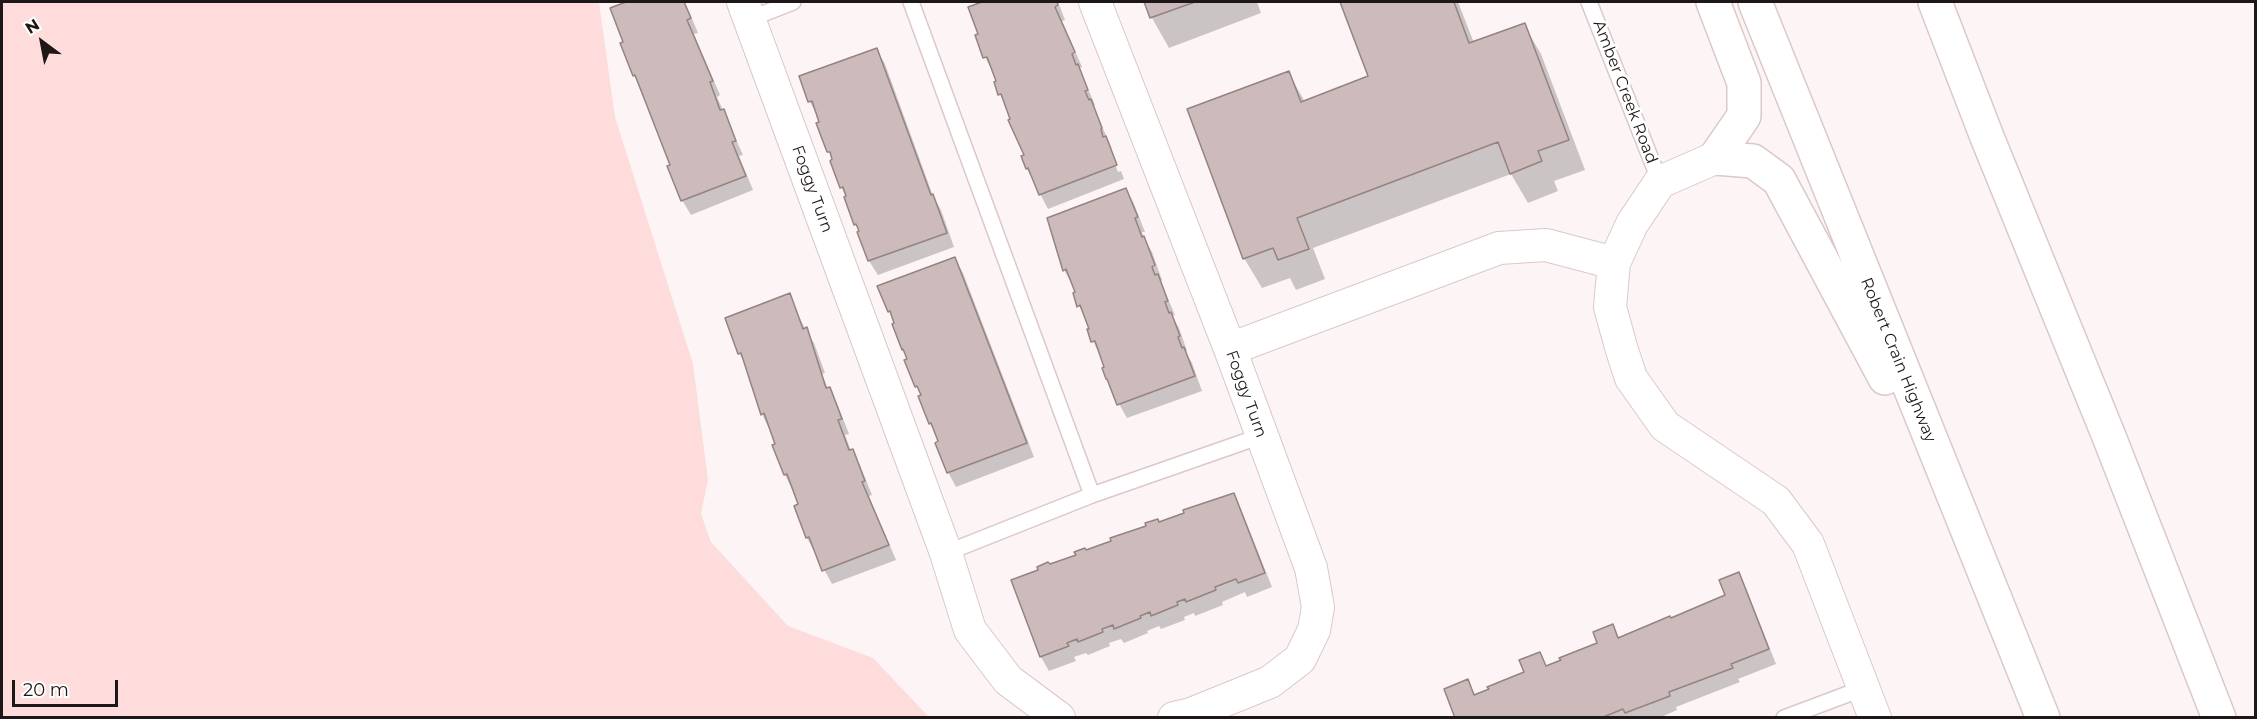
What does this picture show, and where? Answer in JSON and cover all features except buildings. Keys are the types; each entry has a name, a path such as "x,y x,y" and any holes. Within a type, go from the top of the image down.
{"highway":[{"path":"1713,2 1744,83 1744,116 1715,158"},
{"name":"Robert Crain Highway","path":"1755,2 2043,717"},
{"path":"1935,2 2218,717"},
{"path":"1715,158 1753,161 1779,180 1964,525"}],"street":[{"name":"Foggy Turn","path":"1095,2 1230,349 1311,568 1318,607 1314,630 1300,659 1270,682 1191,714 1174,717"},
{"name":"Foggy Turn","path":"746,10 946,553 970,630 1008,680 1059,717"},
{"path":"1715,158 1660,182 1632,224 1614,263 1610,307 1631,378 1665,426 1776,501 1808,544 1875,717"},
{"path":"1230,349 1499,248 1546,245 1614,263"}],"lane":[{"path":"746,10 793,2"},
{"path":"911,2 1092,495"},
{"name":"Amber Creek Road","path":"1589,2 1660,182"},
{"path":"946,553 1092,495 1261,436"},
{"path":"1784,717 1863,688"}],"shaded area":[{"path":"2,2 599,2 615,117 693,364 708,480 701,514 711,542 788,626 873,658 929,717 2,717"}]}
